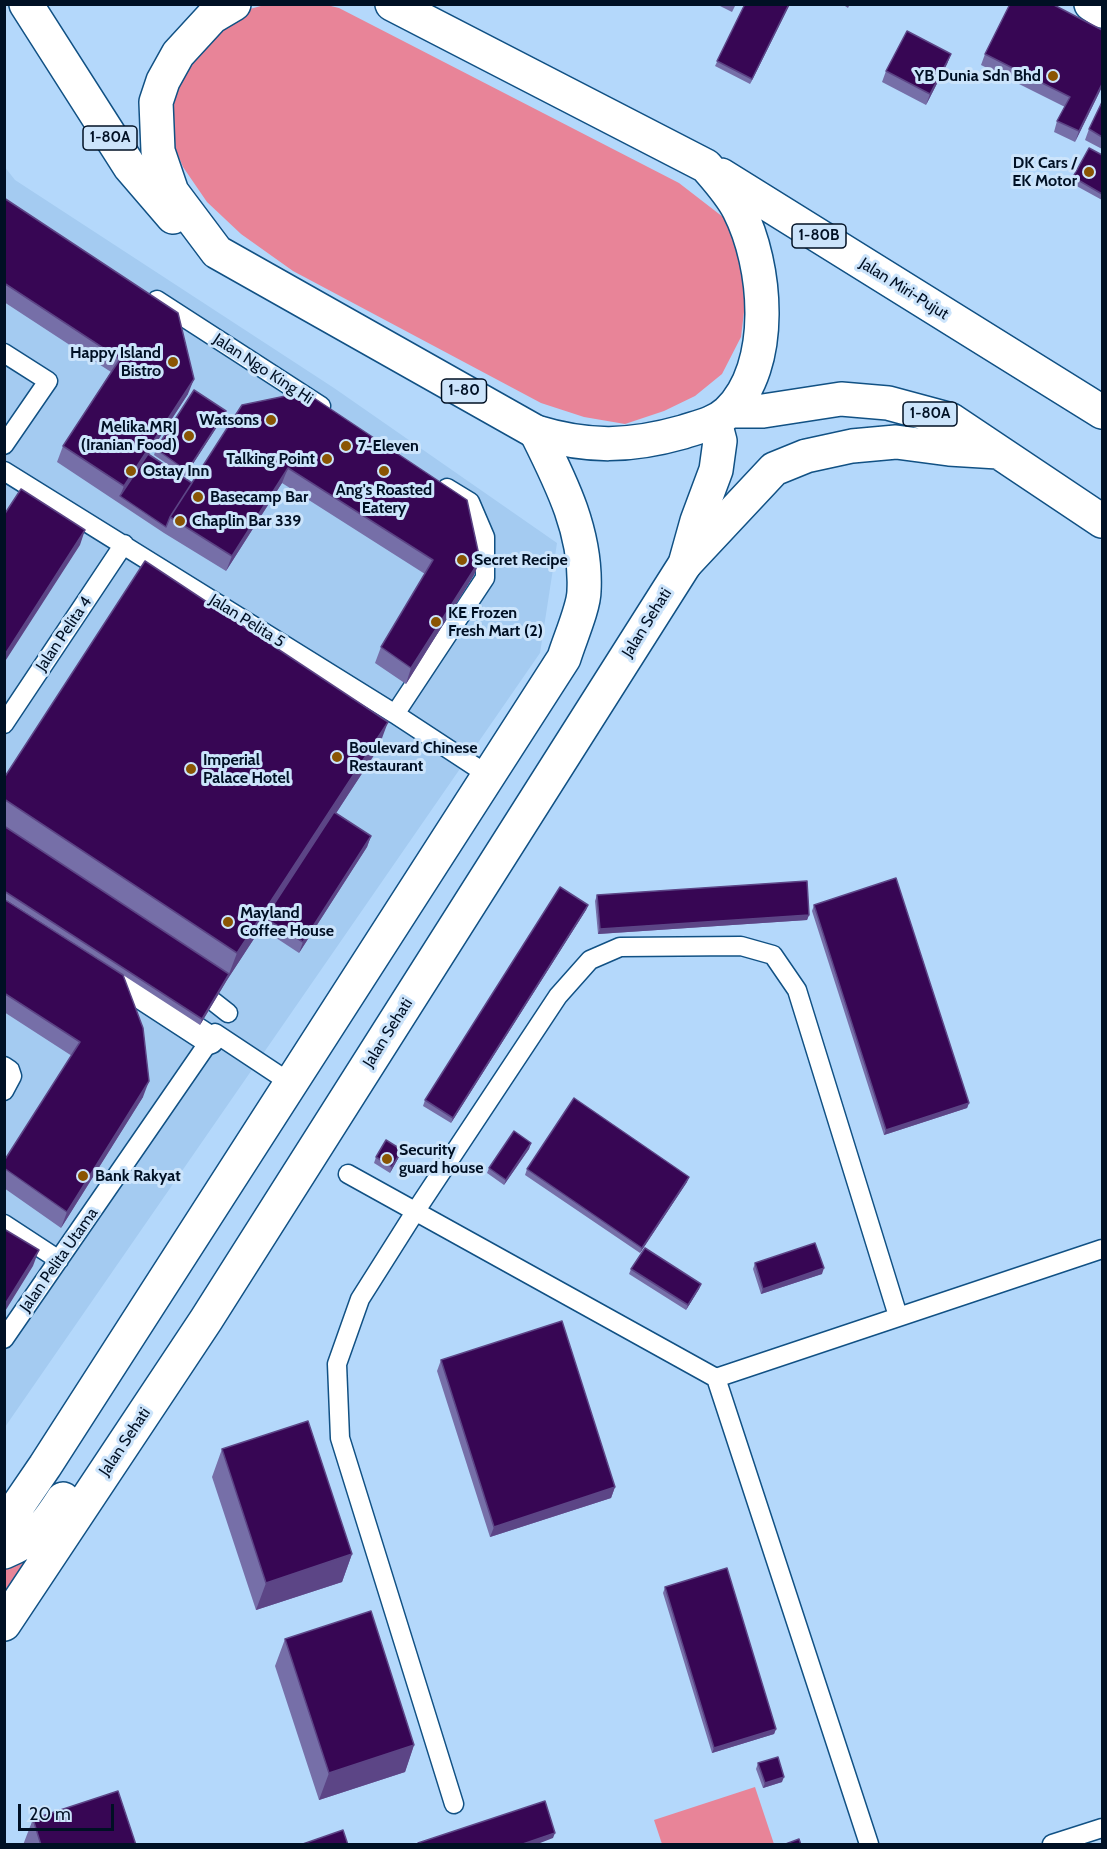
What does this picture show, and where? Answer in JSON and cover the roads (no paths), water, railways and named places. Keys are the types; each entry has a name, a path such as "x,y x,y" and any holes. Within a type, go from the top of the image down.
{"main road":[{"name":"1-80A","path":"26,4 130,167 183,227 217,252"},
{"name":"1-80","path":"234,4 212,17 178,54 163,81 156,102 158,151 168,182 178,200 217,252 536,432 564,441 592,445 625,444 656,440 722,416"},
{"name":"Jalan Miri-Pujut","path":"392,4 706,166 1102,412"},
{"path":"1091,4 1102,10"},
{"path":"706,166 739,209 759,274 762,308 756,364 744,388 722,416"},
{"name":"1-80A","path":"722,416 841,399 888,403 951,420 1102,521"},
{"name":"Jalan Sehati","path":"4,1624 206,1320 685,564 716,470 722,416"},
{"path":"4,1526 292,1084 564,658 584,593 582,547 566,492 536,432"},
{"path":"685,564 774,469 806,456 852,446 896,442 949,449 1000,452"},
{"path":"4,1552 34,1537 46,1526 165,1343 206,1320"},
{"path":"4,1487 45,1466"}],"street":[{"path":"73,952 213,1036"}],"lane":[{"name":"Jalan Ngo King Hi","path":"144,292 333,414"},
{"path":"4,353 48,381 4,445"},
{"name":"Jalan Pelita 5","path":"4,471 395,714 488,776"},
{"path":"395,714 485,578 484,537 470,502 431,477"},
{"name":"Jalan Pelita 4","path":"4,724 124,544"},
{"path":"454,1804 340,1438 337,1364 360,1299 558,996 590,960 620,947 741,946 773,955 796,990 898,1316"},
{"path":"213,1036 292,1084"},
{"name":"Jalan Pelita Utama","path":"4,1339 213,1036"},
{"path":"4,1066 10,1070 12,1076 4,1091"},
{"path":"348,1174 716,1378 869,1845"},
{"path":"4,1224 59,1260"},
{"path":"716,1378 1102,1249"},
{"path":"1052,1845 1102,1828"}],"place":[{"name":"YB Dunia Sdn Bhd","path":"1053,76"},
{"name":"DK Cars / EK Motor","path":"1089,172"},
{"name":"Happy Island Bistro","path":"173,362"},
{"name":"Watsons","path":"271,420"},
{"name":"Melika.MRJ (Iranian Food)","path":"189,436"},
{"name":"7-Eleven","path":"346,446"},
{"name":"Talking Point","path":"327,459"},
{"name":"Ostay Inn","path":"131,471"},
{"name":"Ang's Roasted Eatery","path":"384,471"},
{"name":"Basecamp Bar","path":"198,497"},
{"name":"Chaplin Bar 339","path":"180,521"},
{"name":"Secret Recipe","path":"462,560"},
{"name":"KE Frozen Fresh Mart (2)","path":"436,622"},
{"name":"Boulevard Chinese Restaurant","path":"337,757"},
{"name":"Imperial Palace Hotel","path":"191,769"},
{"name":"Mayland Coffee House","path":"228,922"},
{"name":"Security guard house","path":"387,1159"},
{"name":"Bank Rakyat","path":"83,1176"}]}
